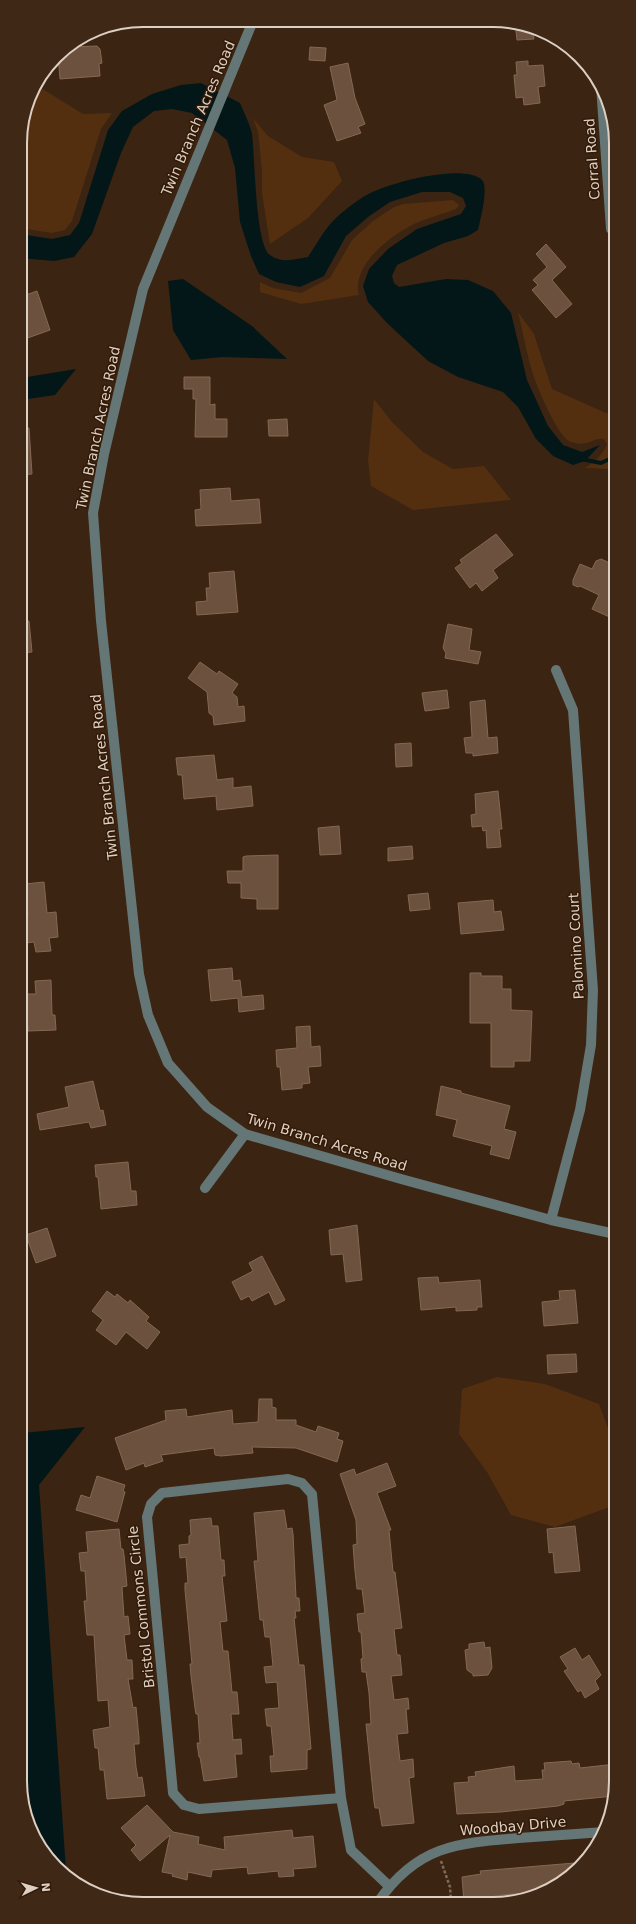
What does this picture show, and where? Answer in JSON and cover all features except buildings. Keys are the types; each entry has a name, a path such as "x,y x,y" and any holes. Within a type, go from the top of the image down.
{"street":[{"name":"Twin Branch Acres Road","path":"251,27 203,139 143,288 104,454 93,513 101,621 139,974 148,1015 168,1063 207,1107 245,1134 550,1220 609,1233"},
{"name":"Corral Road","path":"602,104 609,200"},
{"name":"Palomino Court","path":"550,1220 581,1102 591,1045 594,978 573,710 556,670"},
{"path":"205,1188 245,1134"},
{"name":"Bristol Commons Circle","path":"341,1798 199,1809 184,1805 173,1794 147,1517 151,1504 162,1493 288,1479 302,1483 312,1494 341,1798 350,1850 389,1886"},
{"name":"Woodbay Drive","path":"381,1897 389,1886 410,1866 437,1851 469,1842 596,1833"}],"path":[{"path":"437,1851 450,1887 451,1897"}],"shaded area":[{"path":"201,83 240,103 252,134 256,199 261,235 265,248 270,255 275,258 289,260 308,257 335,219 363,197 387,186 441,174 458,173 472,175 482,180 485,190 478,230 468,236 444,243 397,265 392,276 394,283 399,287 446,279 468,280 493,291 511,313 527,380 548,426 563,445 582,452 600,445 585,461 573,465 553,456 536,439 518,407 503,392 458,377 428,361 387,323 368,302 363,286 369,269 388,249 417,229 461,214 466,206 463,198 450,192 422,192 390,202 368,217 346,236 324,276 300,287 276,282 259,274 251,256 240,222 235,168 227,140 192,113 172,109 154,111 133,127 121,153 92,234 74,257 54,261 27,259 27,235 52,239 70,235 79,223 108,130 122,111 152,94 181,85"},
{"path":"41,88 83,114 112,113 101,129 72,221 65,230 52,233 27,229 27,136 33,106"},
{"path":"253,118 268,136 302,157 334,162 342,181 308,218 270,244 262,193 262,171 258,132"},
{"path":"453,200 459,205 456,209 421,221 406,228 375,252 361,273 358,284 359,295 301,304 260,292 260,282 273,288 301,293 330,278 352,240 373,221 394,207 403,204"},
{"path":"183,279 252,326 287,359 223,357 191,360 173,330 168,281"},
{"path":"518,312 534,334 552,389 606,413 609,412 609,469 584,468 598,458 607,444 604,439 581,444 576,443 569,441 559,431 544,402 534,377"},
{"path":"76,369 55,395 27,399 27,377"},
{"path":"374,399 392,422 423,452 453,469 484,466 511,500 413,510 371,486 368,461"},
{"path":"497,1377 545,1384 599,1404 609,1431 609,1507 555,1527 511,1515 487,1472 459,1434 462,1389"},
{"path":"85,1427 39,1485 66,1867 51,1851 39,1832 29,1803 27,1781 27,1433"}],"waterway":[{"path":"581,459 601,463 609,459"}]}
